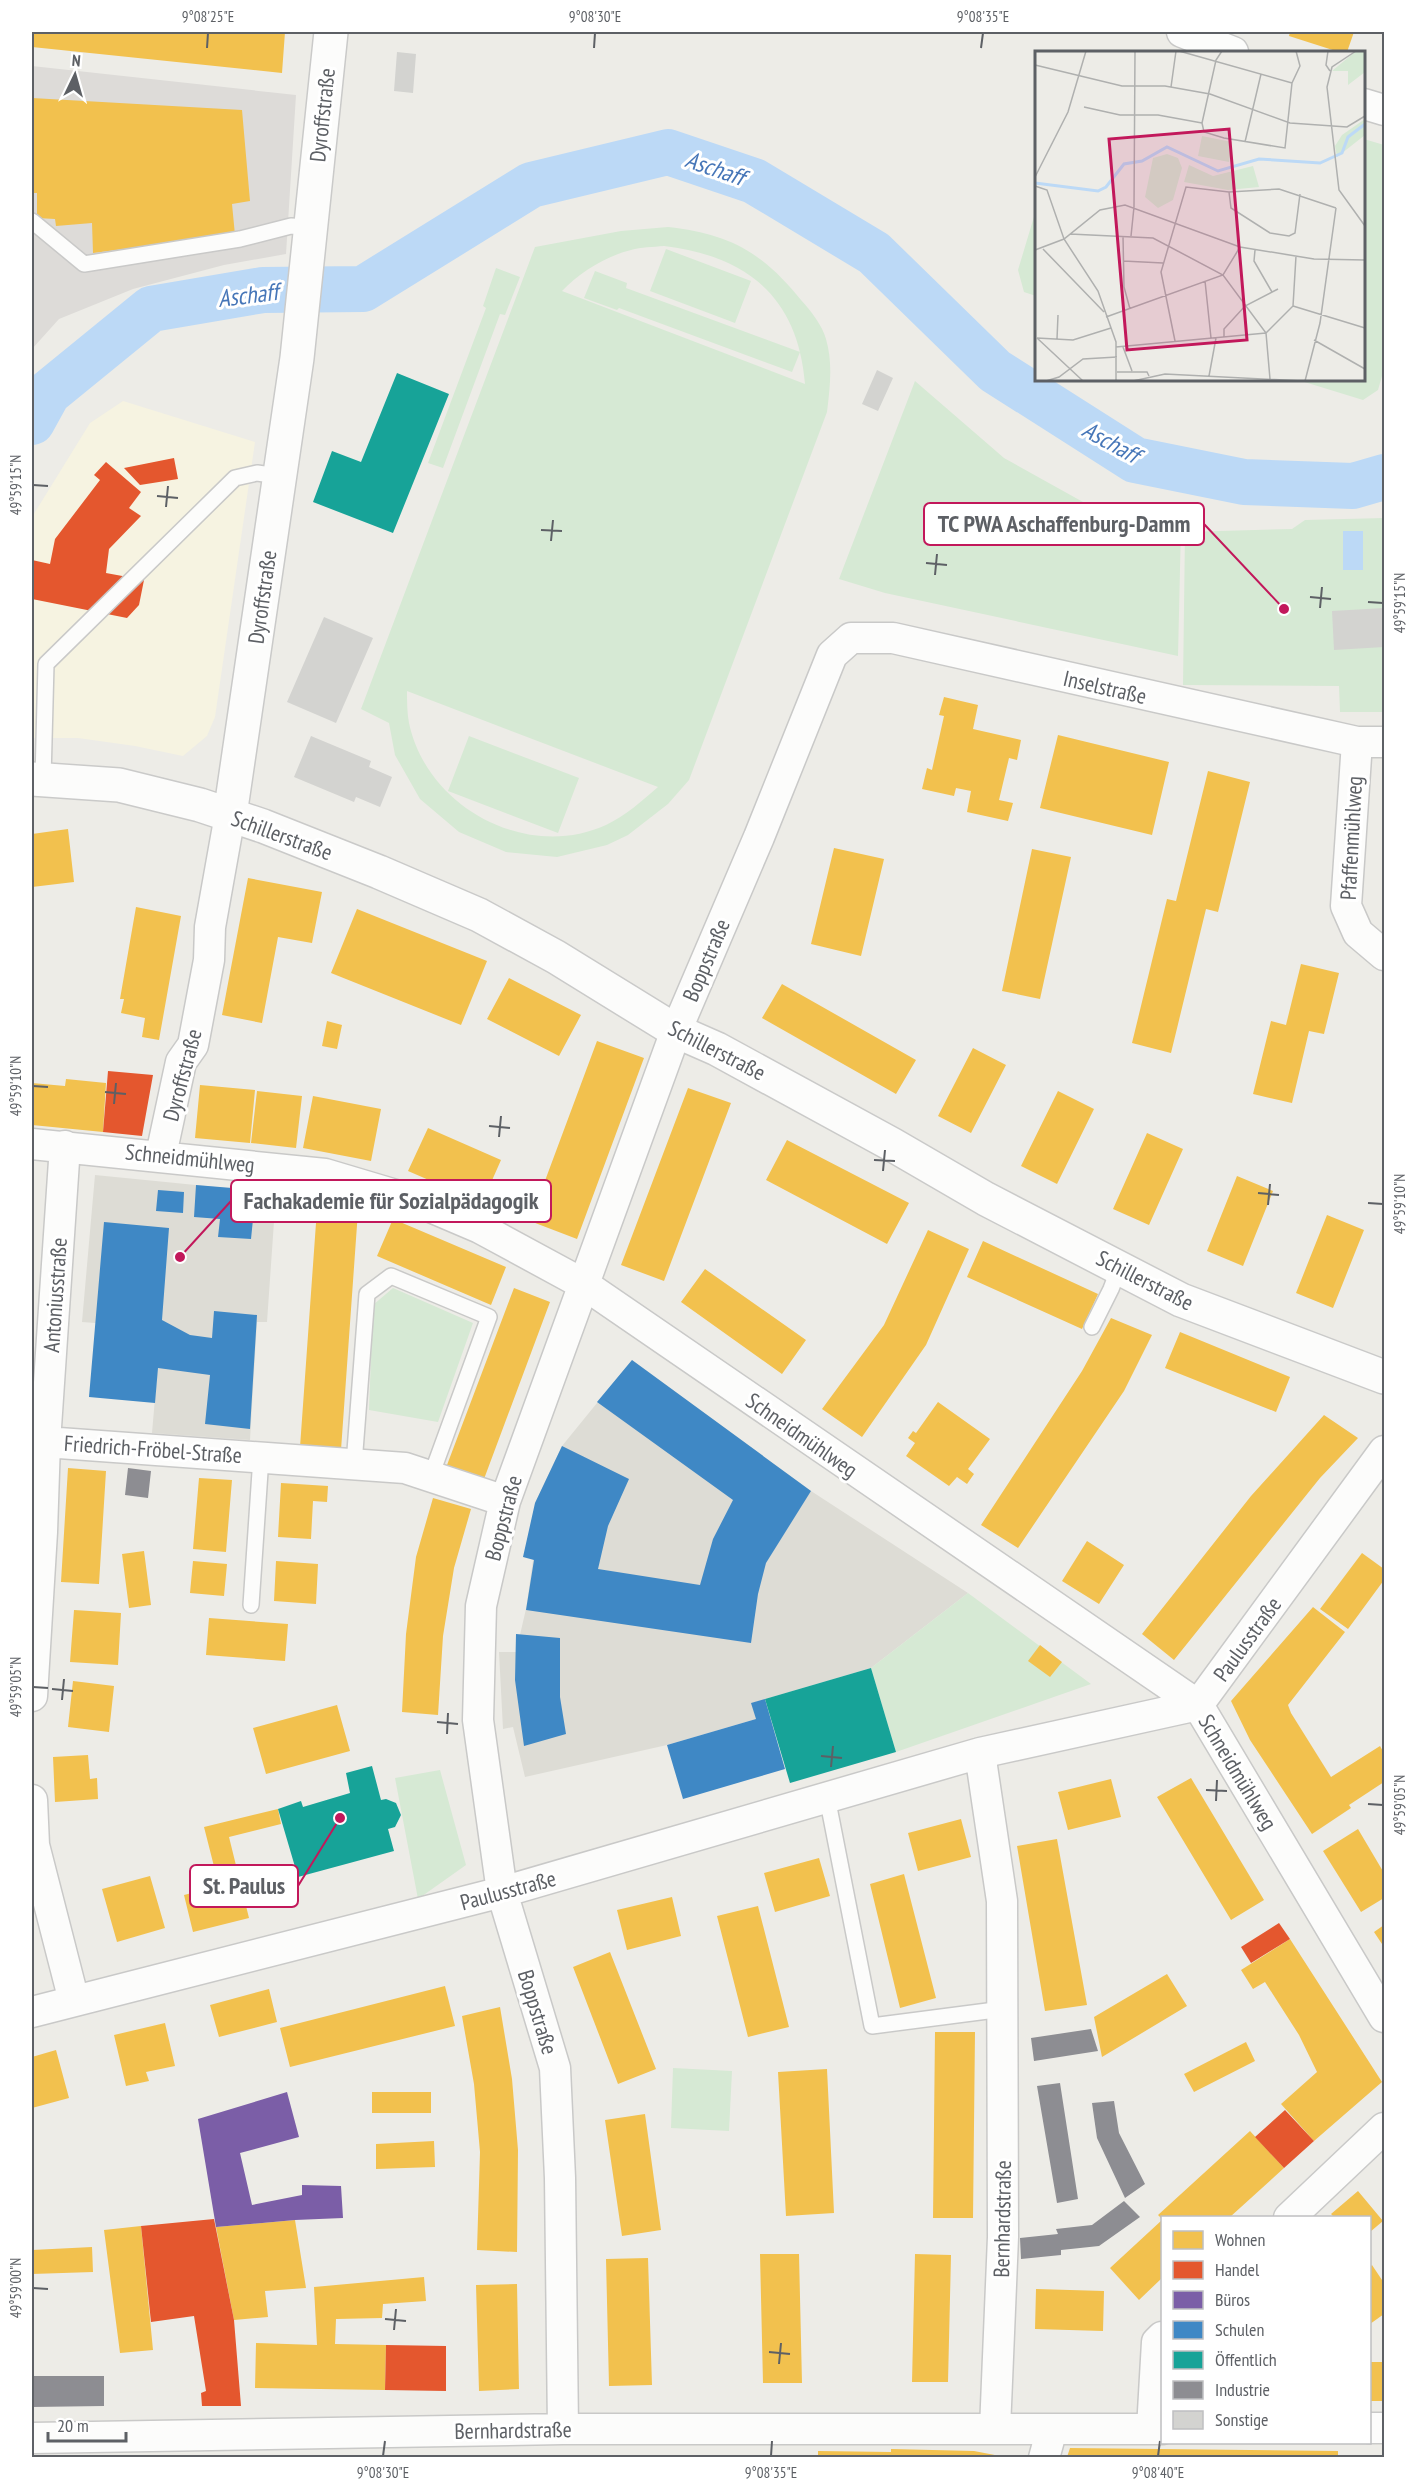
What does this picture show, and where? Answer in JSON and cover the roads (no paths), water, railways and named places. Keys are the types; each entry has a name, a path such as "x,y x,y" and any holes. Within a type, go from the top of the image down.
{"main road":[{"name":"Dyroffstraße","path":"230,815 300,326 331,32"},
{"name":"Schillerstraße","path":"37,779 119,785 200,805 263,826 380,872 479,915 556,957 676,1031 717,1049 986,1199 1190,1305 1384,1377"}],"street":[{"path":"1182,32 1230,51"},
{"path":"1365,104 1384,110"},
{"name":"Inselstraße","path":"832,655 851,639 893,638 1371,742"},
{"name":"Boppstraße","path":"563,2429 560,2178 555,2068 502,1892 478,1720 481,1606 505,1501 676,1031 759,837 832,655"},
{"name":"Pfaffenmühlweg","path":"1371,742 1346,906 1358,933 1384,955"},
{"name":"Dyroffstraße","path":"161,1155 181,1062 193,1045 208,960 210,927 230,815"},
{"name":"Schneidmühlweg","path":"32,1144 161,1155 325,1174 419,1202 480,1228 585,1285 1198,1705 1384,2017"},
{"name":"Antoniusstraße","path":"32,1696 45,1442 65,1146"},
{"name":"Friedrich-Fröbel-Straße","path":"45,1442 405,1468 505,1501"},
{"name":"Paulusstraße","path":"32,2012 502,1892 980,1753 1198,1705 1384,1450"},
{"path":"980,1753 1002,1901 1003,2009"},
{"path":"32,1800 34,1845 74,2001"},
{"name":"Bernhardstraße","path":"995,2429 1003,2238 1003,2009"},
{"path":"1290,2216 1384,2128"},
{"path":"1157,2429 1157,2342 1161,2338"},
{"name":"Bernhardstraße","path":"32,2438 563,2429 1157,2429"},
{"path":"1044,2457 1052,2429"}],"lane":[{"path":"32,221 84,264 240,239 291,226 310,240"},
{"path":"37,779 46,664 235,478 257,473 279,476"},
{"path":"1092,1327 1112,1289 1119,1268"},
{"path":"354,1464 366,1294 391,1276 489,1317 431,1476"},
{"name":"Friedrich-Fröbel-Straße","path":"251,1605 261,1457"},
{"path":"827,1797 872,2026 1003,2009"}],"water":[{"path":"1343,531 1363,531 1363,570 1343,570"}],"waterway":[{"name":"Aschaff","path":"32,422 48,393 151,309 263,290 363,289 531,185 668,152 754,181 874,253 995,371 1135,460 1244,482 1353,486 1384,477"}],"place":[{"name":"TC PWA Aschaffenburg-Damm","path":"1284,609"},
{"name":"Fachakademie für Sozialpädagogik","path":"180,1257"},
{"name":"St. Paulus","path":"340,1818"}]}
